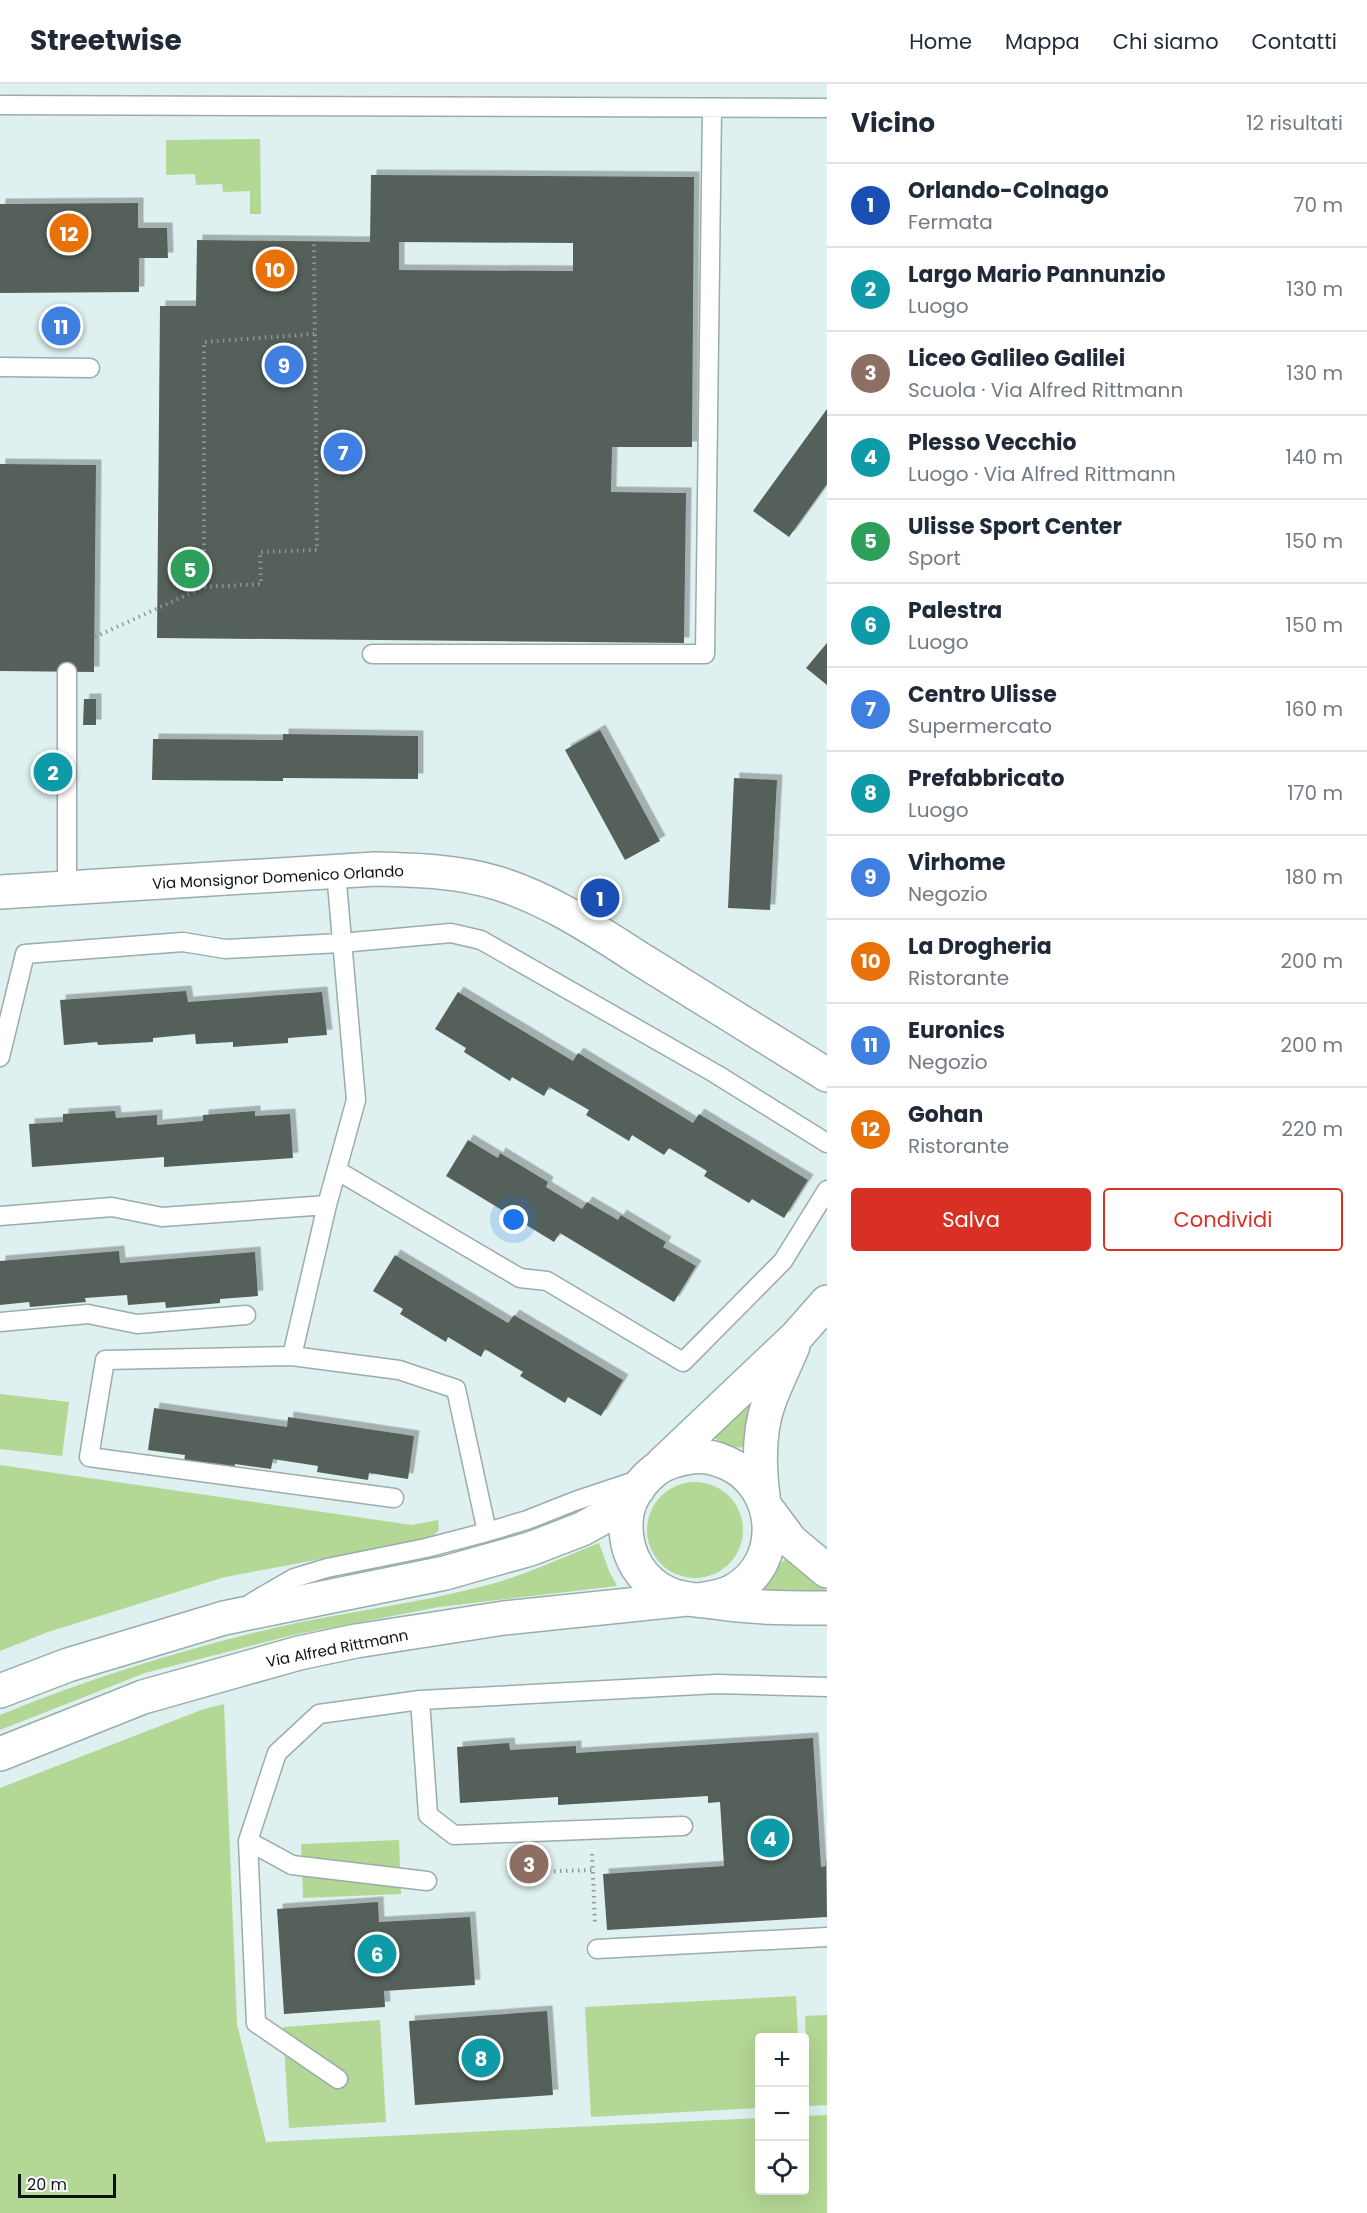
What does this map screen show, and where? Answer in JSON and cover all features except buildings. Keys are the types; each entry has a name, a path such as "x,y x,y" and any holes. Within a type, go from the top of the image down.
{"main road":[{"name":"Via Monsignor Domenico Orlando","path":"0,892 336,872 406,870 463,875 498,884 541,901 584,923 827,1075"},
{"path":"0,1691 68,1665 224,1618 445,1573 530,1550 582,1529 602,1518 647,1478 796,1336 827,1302"},
{"path":"693,1599 717,1598 734,1590 749,1579 768,1548 770,1529 759,1464 762,1435 768,1404 796,1336"},
{"path":"827,1571 791,1541 752,1479 735,1467 717,1459 697,1456 677,1459 647,1478 629,1504 626,1540 632,1558 641,1573 654,1586 670,1595 749,1607 827,1608"},
{"name":"Via Alfred Rittmann","path":"0,1754 143,1697 299,1653 368,1639 504,1618 693,1599"}],"lane":[{"path":"0,105 827,108"},
{"path":"0,110 34,106"},
{"path":"372,654 705,654 712,108"},
{"path":"0,367 90,368"},
{"path":"67,672 67,888"},
{"path":"292,1356 327,1205 356,1100 336,872"},
{"path":"0,1057 26,954 183,942 225,949 341,943 451,933 481,940 717,1074 827,1143"},
{"path":"338,1171 520,1278 547,1281 683,1362 783,1261 827,1190"},
{"path":"0,1216 112,1207 162,1217 327,1205"},
{"path":"0,1322 88,1314 137,1324 246,1314"},
{"path":"394,1498 88,1457 105,1360 292,1356 399,1370 456,1389 487,1532"},
{"path":"224,1618 294,1578 327,1568 426,1548 487,1532 647,1478"},
{"path":"338,2079 256,2024 248,1841 277,1753 319,1714 420,1700 717,1684 827,1687"},
{"path":"420,1700 428,1815 453,1835 683,1826"},
{"path":"248,1841 292,1865 427,1881"},
{"path":"597,1949 827,1937"}],"path":[{"path":"95,637 204,587 261,584 260,552 317,549 314,241"},
{"path":"204,587 204,342 315,334"},
{"path":"591,1830 597,1949"},
{"path":"530,1872 593,1870"}],"green space":[{"path":"260,139 261,214 250,214 250,191 223,192 222,184 196,185 195,174 166,175 166,140"},
{"path":"0,1394 69,1402 62,1456 0,1449"},
{"path":"755,1398 745,1447 728,1445 714,1437"},
{"path":"0,1465 412,1525 438,1520 439,1530 429,1539 225,1577 48,1632 0,1651"},
{"path":"695,1482 713,1486 729,1496 739,1512 743,1530 739,1548 729,1564 713,1574 695,1578 677,1574 661,1564 651,1548 647,1530 651,1512 661,1496 677,1486"},
{"path":"599,1543 617,1586 439,1607 293,1635 145,1673 0,1730 0,1715 135,1666 274,1628 484,1586 528,1572"},
{"path":"786,1559 827,1591 827,1598 764,1594 773,1575"},
{"path":"224,1704 237,2024 266,2142 755,2118 755,2195 809,2195 809,2116 827,2115 827,2213 0,2213 0,1788 204,1709"},
{"path":"399,1840 401,1894 303,1898 301,1844"},
{"path":"796,1996 798,2033 755,2033 755,2108 591,2117 585,2007"},
{"path":"827,2015 827,2105 809,2106 809,2033 806,2033 805,2016"},
{"path":"380,2020 386,2122 289,2128 283,2027"}],"place":[{"name":"Gohan","path":"69,233"},
{"name":"La Drogheria","path":"275,269"},
{"name":"Euronics","path":"61,326"},
{"name":"Virhome","path":"284,365"},
{"name":"Centro Ulisse","path":"343,452"},
{"name":"Ulisse Sport Center","path":"190,569"},
{"name":"Largo Mario Pannunzio","path":"53,772"},
{"name":"Orlando-Colnago","path":"600,898"},
{"name":"Plesso Vecchio","path":"770,1838"},
{"name":"Liceo Galileo Galilei","path":"529,1864"},
{"name":"Palestra","path":"377,1954"},
{"name":"Prefabbricato","path":"481,2058"}]}
